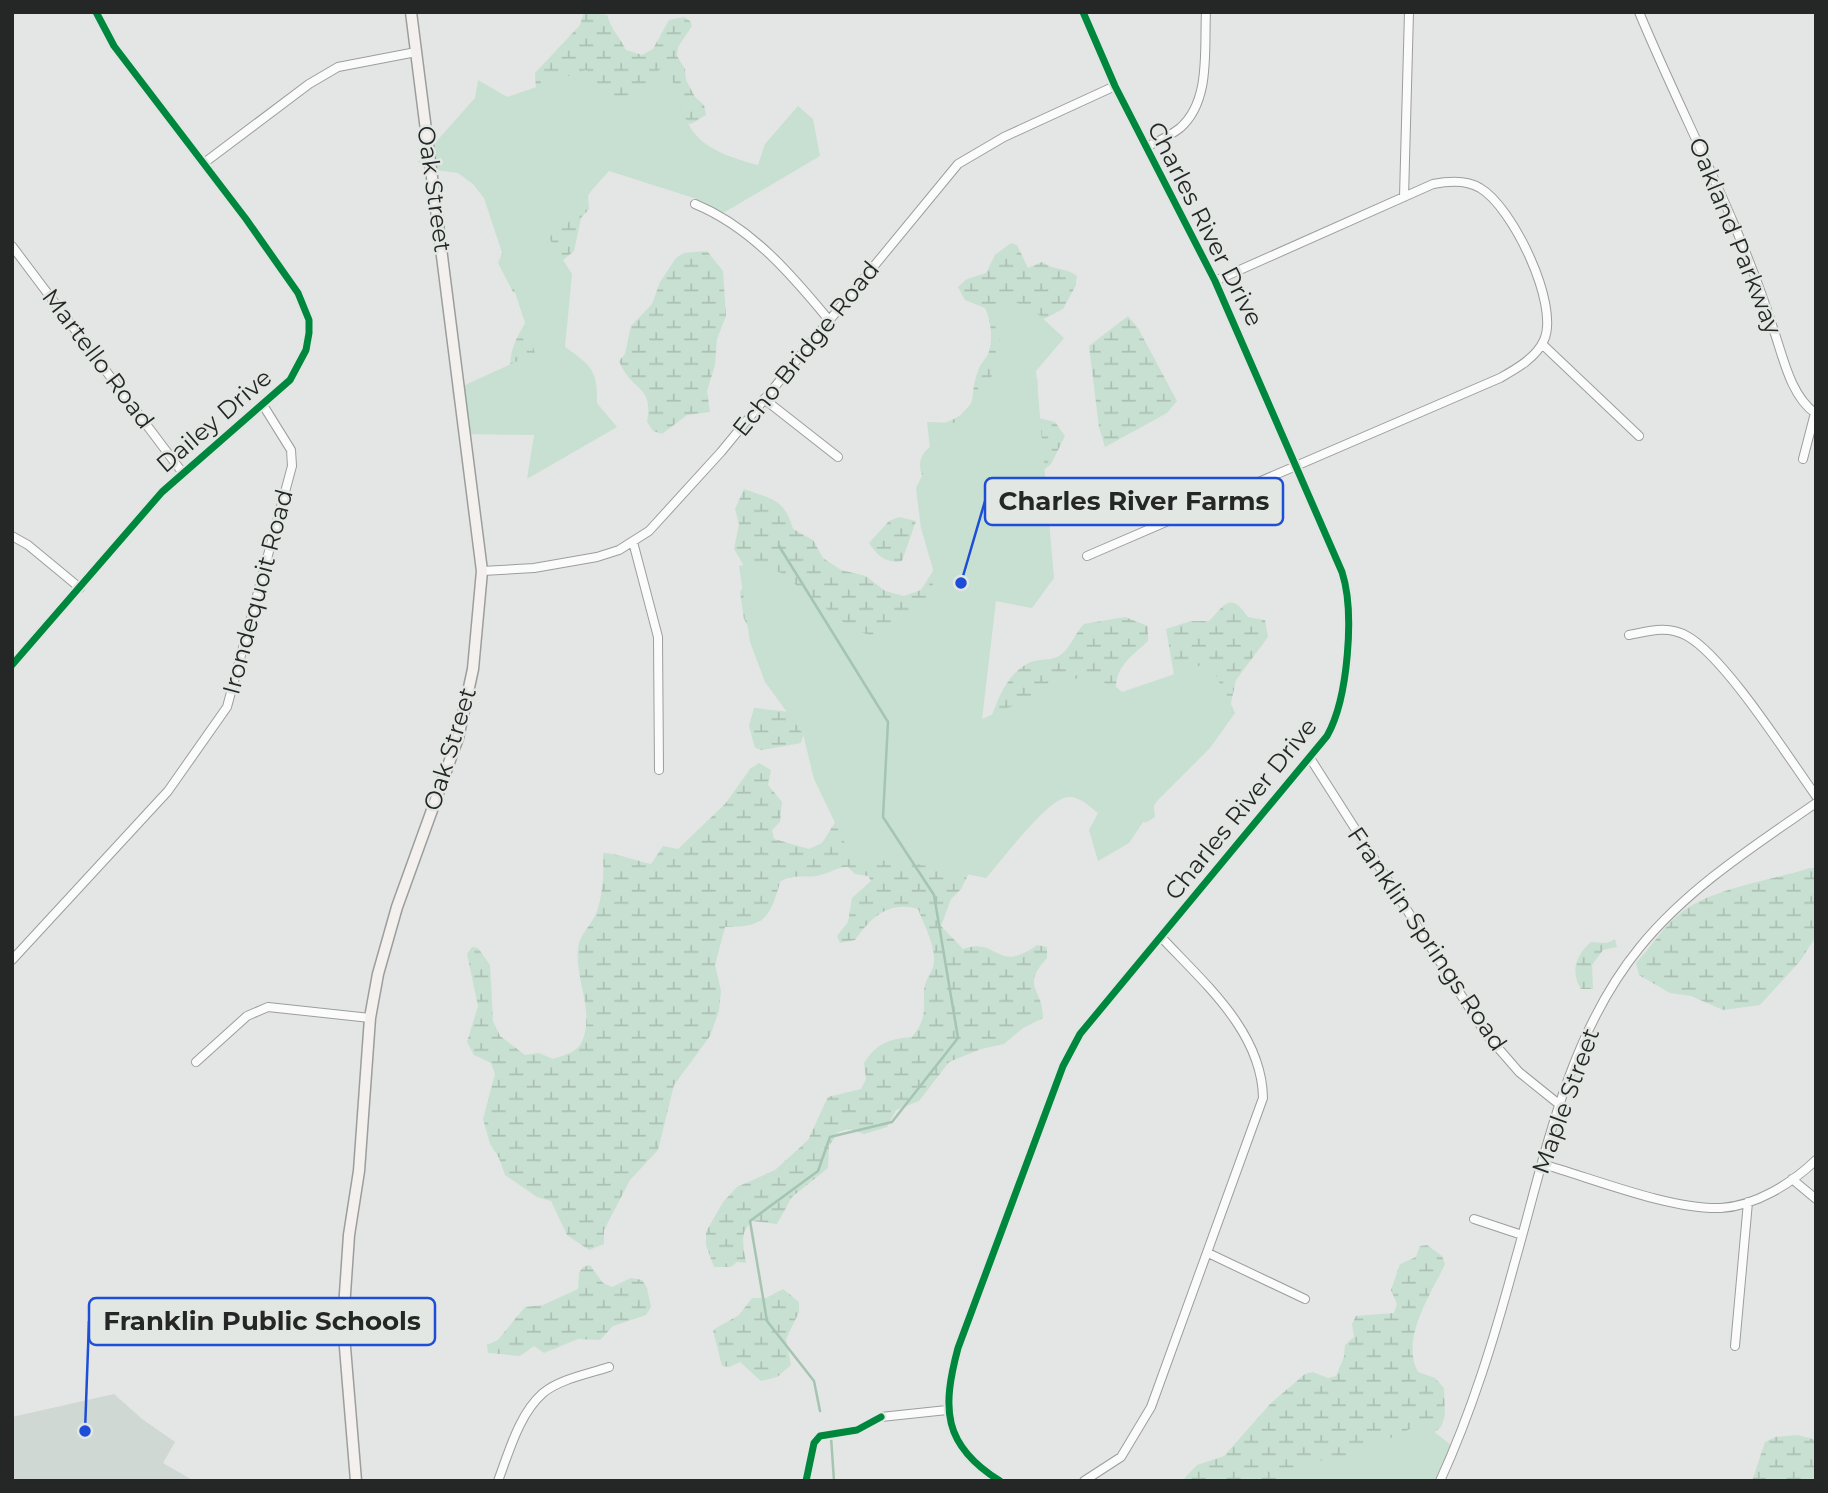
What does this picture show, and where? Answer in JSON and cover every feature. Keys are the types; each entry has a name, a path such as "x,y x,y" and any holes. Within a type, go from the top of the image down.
{"main road":[{"name":"Oak Street","path":"356,1481 342,1322 349,1235 359,1171 370,1018 378,974 397,907 461,726 473,669 482,571 411,12"}],"street":[{"name":"Dailey Drive","path":"12,665 162,492 263,405 298,369 306,350 309,320 298,293 204,163 114,46 96,12"},
{"name":"Charles River Drive","path":"947,1410 948,1388 958,1348 1063,1066 1080,1034 1310,758 1334,724 1344,681 1347,588 1215,281 1115,86 1083,12"},
{"path":"1146,147 1177,131 1198,102 1202,86 1206,12"},
{"path":"1404,197 1409,12"},
{"name":"Oakland Parkway","path":"1639,12 1741,237 1794,387 1806,407 1815,413 1803,460"},
{"path":"204,163 309,84 338,67 416,52"},
{"name":"Echo Bridge Road","path":"482,571 569,563 597,557 633,542 664,518 958,164 1004,137 1115,86"},
{"path":"1087,556 1500,378 1518,368 1542,344 1546,332 1544,294 1501,205 1480,188 1457,181 1433,184 1215,281"},
{"path":"695,204 734,223 754,239 830,320"},
{"name":"Martello Road","path":"12,246 183,472"},
{"path":"1542,344 1639,436"},
{"path":"764,399 838,457"},
{"name":"Irondequoit Road","path":"12,960 168,791 227,706 292,466 291,450 263,405"},
{"path":"12,536 28,545 80,588"},
{"path":"633,542 658,637 659,770"},
{"path":"1629,635 1660,628 1686,636 1711,656 1816,796"},
{"name":"Franklin Springs Road","path":"1310,758 1486,1034 1519,1072 1560,1105"},
{"name":"Maple Street","path":"1440,1481 1473,1404 1560,1105 1594,1021 1639,948 1664,920 1730,863 1816,803"},
{"path":"1084,1481 1121,1457 1143,1423 1208,1254 1263,1098 1263,1076 1247,1036 1162,938"},
{"path":"196,1062 247,1016 268,1007 370,1018"},
{"path":"1542,1164 1657,1198 1722,1208 1748,1202 1792,1178 1816,1160"},
{"path":"1792,1178 1816,1199"},
{"path":"1735,1346 1748,1202"},
{"path":"1474,1219 1522,1235"},
{"path":"1208,1254 1305,1299"},
{"path":"498,1481 529,1409 544,1392 563,1382 609,1367"},
{"path":"881,1417 947,1410 949,1421 968,1453 1000,1481"}],"shaded area":[{"path":"114,1394 142,1419 175,1442 163,1463 194,1481 12,1481 12,1417"}],"green space":[{"path":"584,12 607,15 626,50 642,55 653,49 669,20 684,17 690,21 692,26 678,47 677,56 695,97 704,105 706,115 691,124 670,120 596,179 588,196 589,209 581,218 574,251 521,295 513,292 498,263 506,244 536,90 535,73 580,25"},
{"path":"667,63 680,104 693,132 716,150 758,165 765,144 798,106 813,119 820,156 713,219 697,199 609,171 549,238 572,274 565,347 591,370 596,383 597,403 617,427 527,479 534,435 460,434 452,391 535,353 484,198 473,184 458,173 436,170 418,162 475,98 478,80 507,97 586,70 615,103 641,87"},
{"path":"1011,243 1017,245 1028,268 1042,262 1077,276 1075,287 1063,309 1042,320 1016,366 1038,380 1035,417 1055,422 1065,436 1051,464 1045,469 1025,460 929,487 920,467 922,456 938,442 945,423 957,418 969,407 978,371 990,347 991,330 985,308 965,300 958,287 967,279 986,273 995,255"},
{"path":"707,251 723,271 726,316 717,339 715,365 707,391 710,412 687,415 662,434 653,431 647,422 645,394 630,379 619,361 625,354 631,326 652,304 660,282 676,258 684,253"},
{"path":"1018,303 1039,315 1064,338 1036,371 1054,578 1032,608 996,601 982,719 1087,674 1122,692 1213,661 1219,682 1235,713 1210,748 1157,801 1129,843 1098,861 1089,830 1098,813 1074,797 1064,798 1045,811 986,878 912,863 852,858 814,779 803,734 765,682 750,642 739,566 757,562 781,573 852,629 881,639 931,600 934,573 921,528 916,488 931,457 927,422 954,423 985,387 996,366 1000,343 990,312"},
{"path":"530,316 565,335 511,372 512,350"},
{"path":"1128,316 1138,328 1177,401 1167,413 1105,447 1099,427 1089,346"},
{"path":"744,489 769,498 781,506 793,529 813,540 823,558 841,570 866,576 885,591 904,596 921,590 935,568 970,546 891,657 987,728 998,700 1014,674 1031,662 1062,654 1084,624 1125,617 1148,626 1148,641 1126,661 1117,679 1116,687 1128,697 1176,686 1166,629 1191,621 1209,621 1224,605 1233,603 1248,617 1265,620 1268,637 1236,680 1227,721 1152,788 1155,817 1147,822 1136,823 1117,758 976,859 961,889 951,899 941,926 963,949 984,947 1005,956 1013,956 1037,945 1047,947 1047,958 1039,968 1034,982 1043,1018 1023,1028 1004,1044 981,1049 949,1062 919,1101 896,1110 887,1127 864,1134 849,1129 838,1132 829,1146 828,1168 792,1197 777,1224 753,1221 748,1225 743,1240 746,1263 737,1262 731,1267 714,1267 706,1245 706,1232 723,1202 737,1187 775,1170 808,1140 828,1097 861,1089 866,1079 864,1063 874,1051 890,1041 912,1037 920,1025 925,985 933,967 934,953 918,909 889,909 874,918 855,940 840,943 837,936 848,922 852,898 871,881 868,876 855,874 848,867 844,867 815,876 785,879 780,882 773,904 764,918 749,925 725,927 715,965 721,991 719,1011 710,1036 674,1085 658,1150 630,1180 604,1230 604,1244 589,1250 567,1235 551,1201 537,1197 505,1175 490,1144 483,1119 495,1074 491,1063 474,1055 467,1042 478,1006 467,954 472,947 478,948 490,965 493,1021 500,1036 525,1055 539,1053 553,1059 562,1056 578,1047 586,1028 578,949 599,904 603,882 603,853 651,864 663,846 678,849 726,803 750,769 759,763 771,770 768,785 782,802 780,822 772,830 774,839 809,849 822,843 836,821 835,785 744,619 740,592 750,576 734,549 739,524 735,509"},
{"path":"899,517 916,521 902,561 887,560 875,552 869,543 889,521"},
{"path":"754,708 790,712 804,732 801,743 762,750 755,748 749,726"},
{"path":"1816,868 1816,936 1801,960 1760,1005 1723,1010 1691,996 1670,993 1639,975 1636,963 1670,923 1687,908 1738,887"},
{"path":"1615,940 1617,947 1603,950 1592,965 1593,989 1581,989 1575,970 1582,952 1591,942 1606,943"},
{"path":"1427,1245 1442,1256 1445,1264 1415,1331 1413,1359 1418,1372 1435,1378 1444,1388 1445,1415 1441,1427 1422,1442 1414,1481 1182,1481 1197,1465 1224,1456 1271,1403 1305,1374 1313,1372 1328,1378 1336,1376 1344,1357 1345,1345 1354,1337 1352,1324 1356,1316 1394,1313 1397,1304 1391,1290 1400,1264 1416,1257 1420,1246"},
{"path":"590,1265 603,1283 612,1287 631,1278 642,1280 647,1288 651,1307 646,1315 613,1326 600,1340 578,1339 544,1353 534,1346 520,1356 488,1353 487,1345 498,1340 525,1307 543,1305 578,1289 579,1273 583,1267"},
{"path":"783,1289 799,1302 799,1312 786,1339 791,1365 777,1377 761,1381 740,1362 729,1367 722,1366 713,1330 739,1315 752,1298 766,1298"},
{"path":"1423,1423 1451,1445 1437,1481 1284,1481 1302,1464 1356,1454"},
{"path":"1798,1435 1816,1440 1816,1481 1752,1481 1765,1442 1775,1437"}],"waterway":[{"path":"779,546 888,722 883,817 934,895 958,1038 892,1122 830,1137 818,1171 750,1221 767,1321 814,1381 820,1411"},
{"path":"831,1437 834,1481"}],"cycle path":[{"path":"12,665 162,492 290,380 306,350 309,333 309,320 298,293 246,219 114,46 96,12"},
{"path":"1000,1481 981,1467 957,1439 951,1424 949,1407 953,1369 958,1348 1063,1066 1080,1034 1327,736 1340,700 1349,632 1342,572 1215,281 1115,86 1083,12"},
{"path":"806,1481 814,1443 820,1436 857,1430 881,1417"}],"place":[{"name":"Charles River Farms","path":"961,583"},
{"name":"Franklin Public Schools","path":"85,1431"}]}
